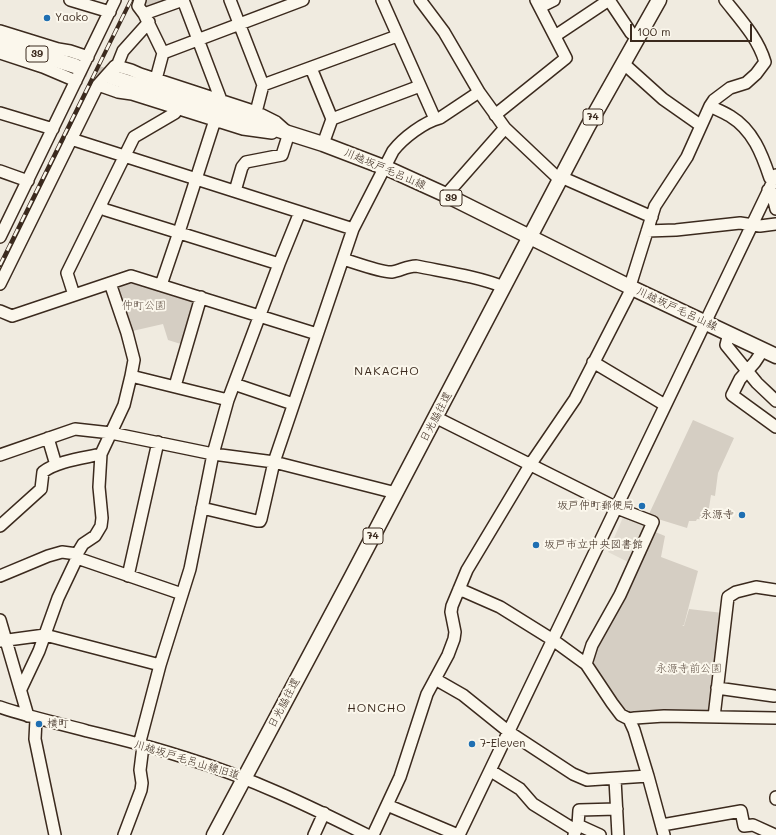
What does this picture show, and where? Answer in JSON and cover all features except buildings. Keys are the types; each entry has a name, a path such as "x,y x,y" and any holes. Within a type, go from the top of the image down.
{"main road":[{"name":"日光脇往還","path":"214,835 396,493 560,179 659,0"},
{"name":"39","path":"0,42 75,66"},
{"name":"川越坂戸毛呂山線","path":"114,71 323,144 385,168 446,195 631,287 776,356"}],"street":[{"path":"70,0 110,12"},
{"path":"1,233 28,181 115,0"},
{"path":"140,0 138,6 147,18 163,53 156,79"},
{"path":"114,71 124,51 147,18 183,0 221,100"},
{"path":"230,0 263,85 256,112"},
{"path":"163,53 303,0"},
{"path":"382,0 434,119"},
{"path":"420,0 444,32 479,92 505,128 560,179 652,217"},
{"path":"495,115 566,58 538,4 554,0"},
{"path":"555,36 609,0 631,32 638,37"},
{"path":"372,835 400,777 427,694 448,655 454,639 455,632 451,612 452,606 467,570 530,465 575,399 631,287 655,206 687,157 700,125 710,106 714,100 730,88 746,83 756,74 765,62 758,44 747,27 725,0"},
{"path":"0,31 88,57"},
{"path":"263,85 397,36"},
{"path":"0,53 43,67 76,81"},
{"path":"623,63 663,100 700,125"},
{"path":"0,284 98,85 115,66 114,71"},
{"path":"311,68 332,119 323,144"},
{"path":"114,71 156,79 256,112 276,122 289,133"},
{"path":"98,85 118,92 132,94 243,129 271,133 289,133"},
{"path":"332,119 420,86"},
{"path":"202,508 260,521 274,462 353,229 399,144 405,138 434,119 440,118 479,92"},
{"path":"710,106 730,116 740,124 760,150 772,182 772,193 776,209"},
{"path":"74,295 67,273 136,136 175,114 178,108"},
{"path":"0,113 53,129"},
{"path":"161,285 215,120"},
{"path":"446,195 505,128"},
{"path":"235,191 242,167 246,162 282,155 289,133"},
{"path":"71,139 353,229"},
{"path":"0,171 28,181"},
{"path":"387,805 458,835 617,508 772,182"},
{"path":"100,207 279,264"},
{"path":"124,835 141,790 141,746 160,665 190,569 213,454 228,400 300,212"},
{"path":"647,231 676,230 740,223 760,226 776,224"},
{"path":"343,259 392,272 410,266 416,266 469,277 504,287"},
{"path":"0,311 12,316 131,276 317,334"},
{"path":"21,689 45,635 58,598 77,556 83,544 94,536 101,526 102,518 99,487 101,454 124,405 134,360 127,333 110,283"},
{"path":"174,386 201,297"},
{"path":"729,333 726,345 757,383 776,401"},
{"path":"763,350 740,379 732,395 776,427"},
{"path":"593,362 665,405"},
{"path":"131,376 228,400"},
{"path":"234,384 293,404"},
{"path":"435,417 617,508 653,522 620,595 592,645 586,664"},
{"path":"0,455 75,429 111,433 213,454 274,462 396,493"},
{"path":"48,438 56,465"},
{"path":"128,576 158,442"},
{"path":"0,526 41,489 44,472 56,465 101,454"},
{"path":"0,576 62,552 182,594"},
{"path":"714,717 728,596 736,592 756,587 776,590"},
{"path":"459,589 500,607 553,640 586,664 622,715 629,720 634,730 663,830 741,811 744,826 753,825 775,835"},
{"path":"0,620 3,641 32,717 35,739 55,835"},
{"path":"3,641 45,635 160,665"},
{"path":"435,679 463,695 509,732 573,774 587,780 648,776"},
{"path":"717,688 774,696"},
{"name":"川越坂戸毛呂山線旧道","path":"0,707 189,759 243,778 324,813 367,835"},
{"path":"629,720 635,718 664,716 776,718"},
{"path":"490,771 520,789 533,804 576,830 600,835"},
{"path":"615,779 618,835"},
{"path":"576,830 580,810 617,809"},
{"path":"314,835 324,813"}],"shaded area":[{"path":"624,515 649,525 632,564 608,552"}],"green space":[{"path":"143,0 174,0 148,10 142,6"},
{"name":"仲町公園","path":"131,281 197,301 184,345 168,340 163,324 128,332 115,286"},
{"path":"693,420 734,438 718,473 715,496 711,495 707,520 697,519 696,521 689,521 687,528 658,519 649,514"},
{"name":"永源寺前公園","path":"653,531 665,536 661,557 698,571 684,625 682,625 684,626 689,609 723,613 708,713 630,715 624,713 590,664 590,659"}],"tunnel":[{"path":"75,66 111,77"}],"railway":[{"path":"0,265 131,0"}],"place":[{"name":"Yaoko","path":"47,18"},
{"name":"坂戸仲町郵便局","path":"642,506"},
{"name":"永源寺","path":"742,515"},
{"name":"坂戸市立中央図書館","path":"536,545"},
{"name":"横町","path":"39,724"},
{"name":"7-Eleven","path":"472,744"}],"district":[{"name":"NAKACHO","path":"387,371"},
{"name":"HONCHO","path":"377,708"}]}
